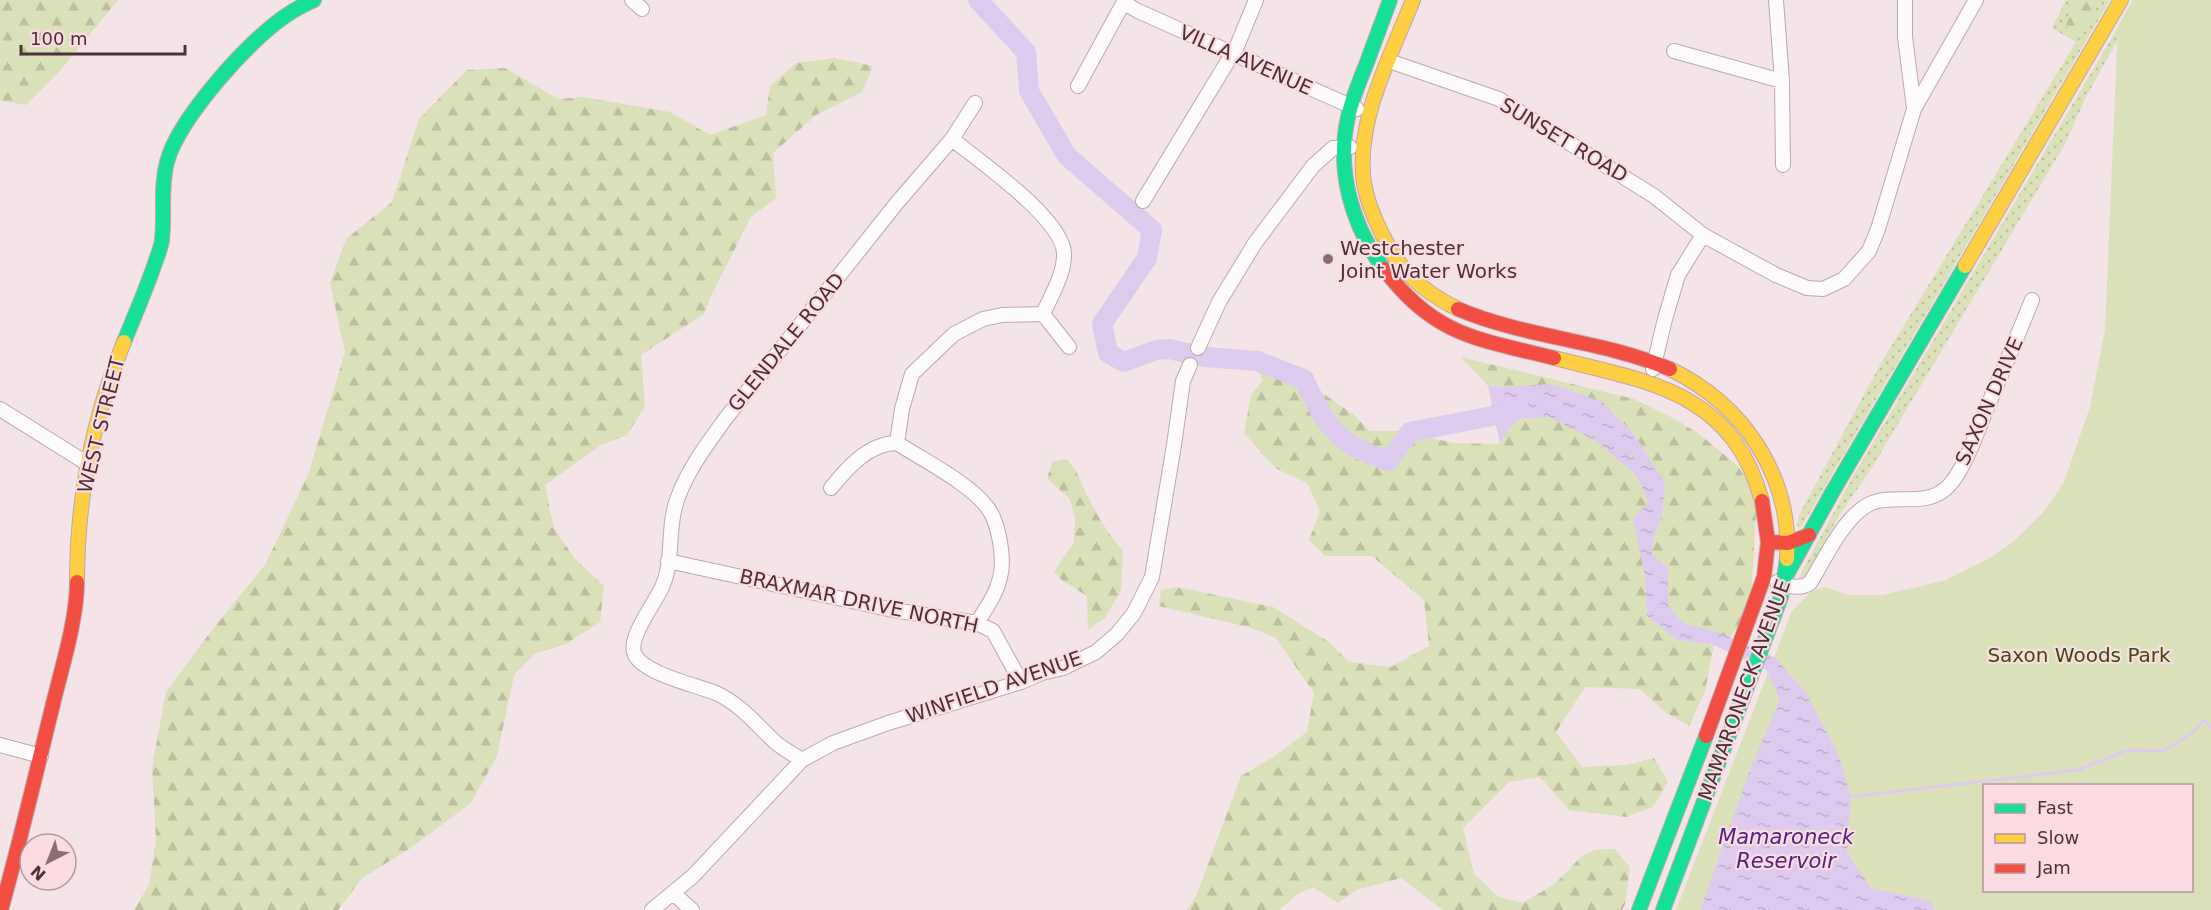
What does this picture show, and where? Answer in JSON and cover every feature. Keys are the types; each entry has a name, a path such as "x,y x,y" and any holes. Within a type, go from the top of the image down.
{"main road":[{"name":"WEST STREET","path":"1,910 41,756 77,593 77,545 83,485 88,464 110,375 149,280 162,241 163,184 167,161 176,140 198,107 235,62 263,34 289,13 314,0"},
{"name":"MAMARONECK AVENUE","path":"1390,0 1351,106 1343,146 1349,199 1359,227 1373,254 1394,283 1436,321 1464,335 1650,382 1677,392 1720,423 1735,442 1755,476 1765,514 1769,542 1764,578 1734,665 1640,910"},
{"name":"MAMARONECK AVENUE","path":"1413,0 1370,115 1363,166 1369,208 1391,252 1404,271 1422,288 1461,312 1655,363 1687,377 1730,409 1754,438 1767,457 1782,494 1788,543 1785,579 1762,649 1663,910"},
{"path":"1785,579 1828,499 2121,0"},
{"path":"1769,542 1788,543 1809,535"}],"street":[{"path":"1078,86 1125,0"},
{"name":"VILLA AVENUE","path":"1125,0 1129,6 1138,11 1370,115"},
{"path":"1143,201 1232,54 1256,0"},
{"path":"1776,0 1782,81 1783,165"},
{"path":"1905,0 1905,37 1914,109"},
{"path":"1914,109 1976,0"},
{"path":"1674,51 1782,81"},
{"name":"SUNSET ROAD","path":"1389,61 1499,99 1654,196 1703,235 1776,275 1807,288 1823,289 1844,279 1869,251 1878,229 1914,109"},
{"name":"GLENDALE ROAD","path":"802,760 776,744 760,725 719,695 644,666 635,655 634,642 663,587 668,561 670,524 677,499 686,479 710,441 896,204 952,139 975,103"},
{"path":"952,139 1033,206 1048,220 1060,237 1064,253 1062,266 1043,314"},
{"path":"1198,348 1219,302 1255,243 1313,166 1333,148 1343,146 1364,148"},
{"path":"1650,382 1678,275 1703,235"},
{"name":"SAXON DRIVE","path":"1764,578 1785,579 1804,587 1810,583 1836,538 1859,511 1869,504 1879,501 1916,500 1944,490 1955,478 1970,448 2032,300"},
{"path":"1043,314 1069,347"},
{"path":"897,443 902,409 912,374 954,334 983,319 1002,315 1043,314"},
{"name":"WINFIELD AVENUE","path":"652,910 693,876 802,760 833,743 888,723 1063,668 1096,652 1117,634 1134,613 1152,577 1183,381 1190,364"},
{"path":"0,409 88,464"},
{"path":"831,488 863,455 886,443 897,443 964,486 987,507 998,530 1001,576 993,597 976,623"},
{"name":"BRAXMAR DRIVE NORTH","path":"668,561 893,610 976,623 993,631 1021,682"},
{"path":"0,745 41,756"},
{"path":"673,892 692,910"}],"green space":[{"path":"0,0 118,0 58,73 26,105 0,101"},
{"path":"2066,0 2110,0 1800,529 1797,525 1799,515 1880,365 2076,42 2052,28"},
{"path":"2074,0 2101,0 2079,37 2070,34 2066,26"},
{"name":"Saxon Woods Park","path":"2133,0 2211,0 2211,910 1676,910 1792,611 1812,591 1825,587 1848,595 1882,595 1943,581 1990,558 2014,541 2043,513 2064,482 2090,407 2105,330 2118,26"},
{"path":"2134,0 2140,0 2085,99 2065,144 1871,469 1840,514 1807,575 1800,579 1799,577 1851,480"},
{"path":"835,58 873,66 862,92 816,115 773,153 776,198 751,217 704,314 641,355 645,406 627,435 601,445 545,485 554,529 576,560 604,586 600,622 566,644 534,654 514,675 497,756 471,803 409,849 362,878 338,910 134,910 149,885 156,839 152,767 166,692 265,565 308,475 345,352 330,283 346,239 392,202 419,119 467,70 505,68 558,99 582,97 670,112 710,135 766,115 770,86 796,63"},
{"path":"1262,351 1354,415 1370,431 1398,431 1454,443 1500,444 1509,428 1520,419 1550,417 1596,441 1636,475 1649,503 1645,577 1647,616 1677,640 1714,645 1705,691 1689,726 1665,712 1640,689 1585,687 1556,732 1582,767 1626,765 1654,758 1668,782 1653,807 1626,817 1569,810 1540,777 1509,782 1463,828 1474,874 1499,897 1523,903 1555,883 1585,854 1602,849 1614,849 1630,867 1625,904 1622,910 1443,910 1401,878 1356,890 1338,903 1313,887 1298,894 1279,910 1187,910 1197,894 1241,776 1273,757 1307,732 1314,693 1276,638 1252,628 1159,606 1161,590 1177,587 1273,607 1329,642 1349,662 1391,667 1429,646 1424,600 1372,556 1325,556 1309,540 1320,511 1307,483 1275,468 1244,433 1251,395 1263,380 1248,352"},
{"path":"1461,357 1634,399 1675,419 1699,434 1738,466 1757,497 1751,597 1742,622 1730,637 1683,623 1668,605 1668,567 1652,555 1652,544 1662,515 1665,483 1634,434 1602,402 1510,387 1488,386"},
{"path":"1067,460 1076,472 1103,524 1123,551 1121,590 1105,618 1088,630 1087,596 1063,581 1054,572 1074,542 1075,519 1070,499 1047,478 1053,461"}],"water":[{"name":"Mamaroneck Reservoir","path":"1552,384 1602,402 1634,434 1665,483 1662,515 1652,544 1652,555 1668,567 1668,605 1683,623 1718,632 1774,657 1805,691 1838,753 1851,797 1847,853 1871,888 1931,901 1934,910 1700,910 1751,767 1780,699 1766,670 1714,645 1677,640 1647,616 1645,577 1633,518 1649,503 1636,475 1596,441 1550,417 1520,419 1509,428 1500,444 1488,386"}],"waterway":[{"path":"978,0 1026,52 1029,91 1067,156 1152,230 1147,258 1102,324 1108,353 1124,362 1156,350 1169,349 1204,357 1257,361 1304,379 1319,410 1336,432 1358,448 1389,461 1410,432 1497,415 1519,408"},
{"path":"1849,797 2078,770 2128,750 2164,751 2192,733 2205,720 2211,727"}],"traffic: fast":[{"path":"124,342 161,246 165,172 174,144 201,102 237,59 274,24 314,0"},
{"path":"1384,269 1363,235 1355,216 1344,157 1348,117 1390,0"},
{"path":"1787,574 1965,266"},
{"path":"1663,910 1781,597 1787,559"},
{"path":"1639,910 1706,736"}],"traffic: slow":[{"path":"1413,0 1385,66 1370,113 1365,136 1364,183 1379,228 1396,259 1413,279 1458,309"},
{"path":"1965,266 2121,0"},
{"path":"77,582 80,520 89,459 104,400 124,342"},
{"path":"1554,358 1654,385 1682,397 1708,414 1730,436 1748,464 1762,501"},
{"path":"1670,369 1696,384 1720,402 1741,423 1758,446 1772,472 1781,499 1786,528 1787,559"}],"traffic: jam":[{"path":"1384,269 1421,308 1459,332 1502,346 1554,358"},
{"path":"1458,309 1510,327 1618,351 1670,369"},
{"path":"1706,736 1764,577 1768,542 1762,501"},
{"path":"1769,542 1788,543 1809,535"},
{"path":"1,910 68,643 75,611 77,582"}],"place":[{"name":"Westchester Joint Water Works","path":"1328,259"}]}
